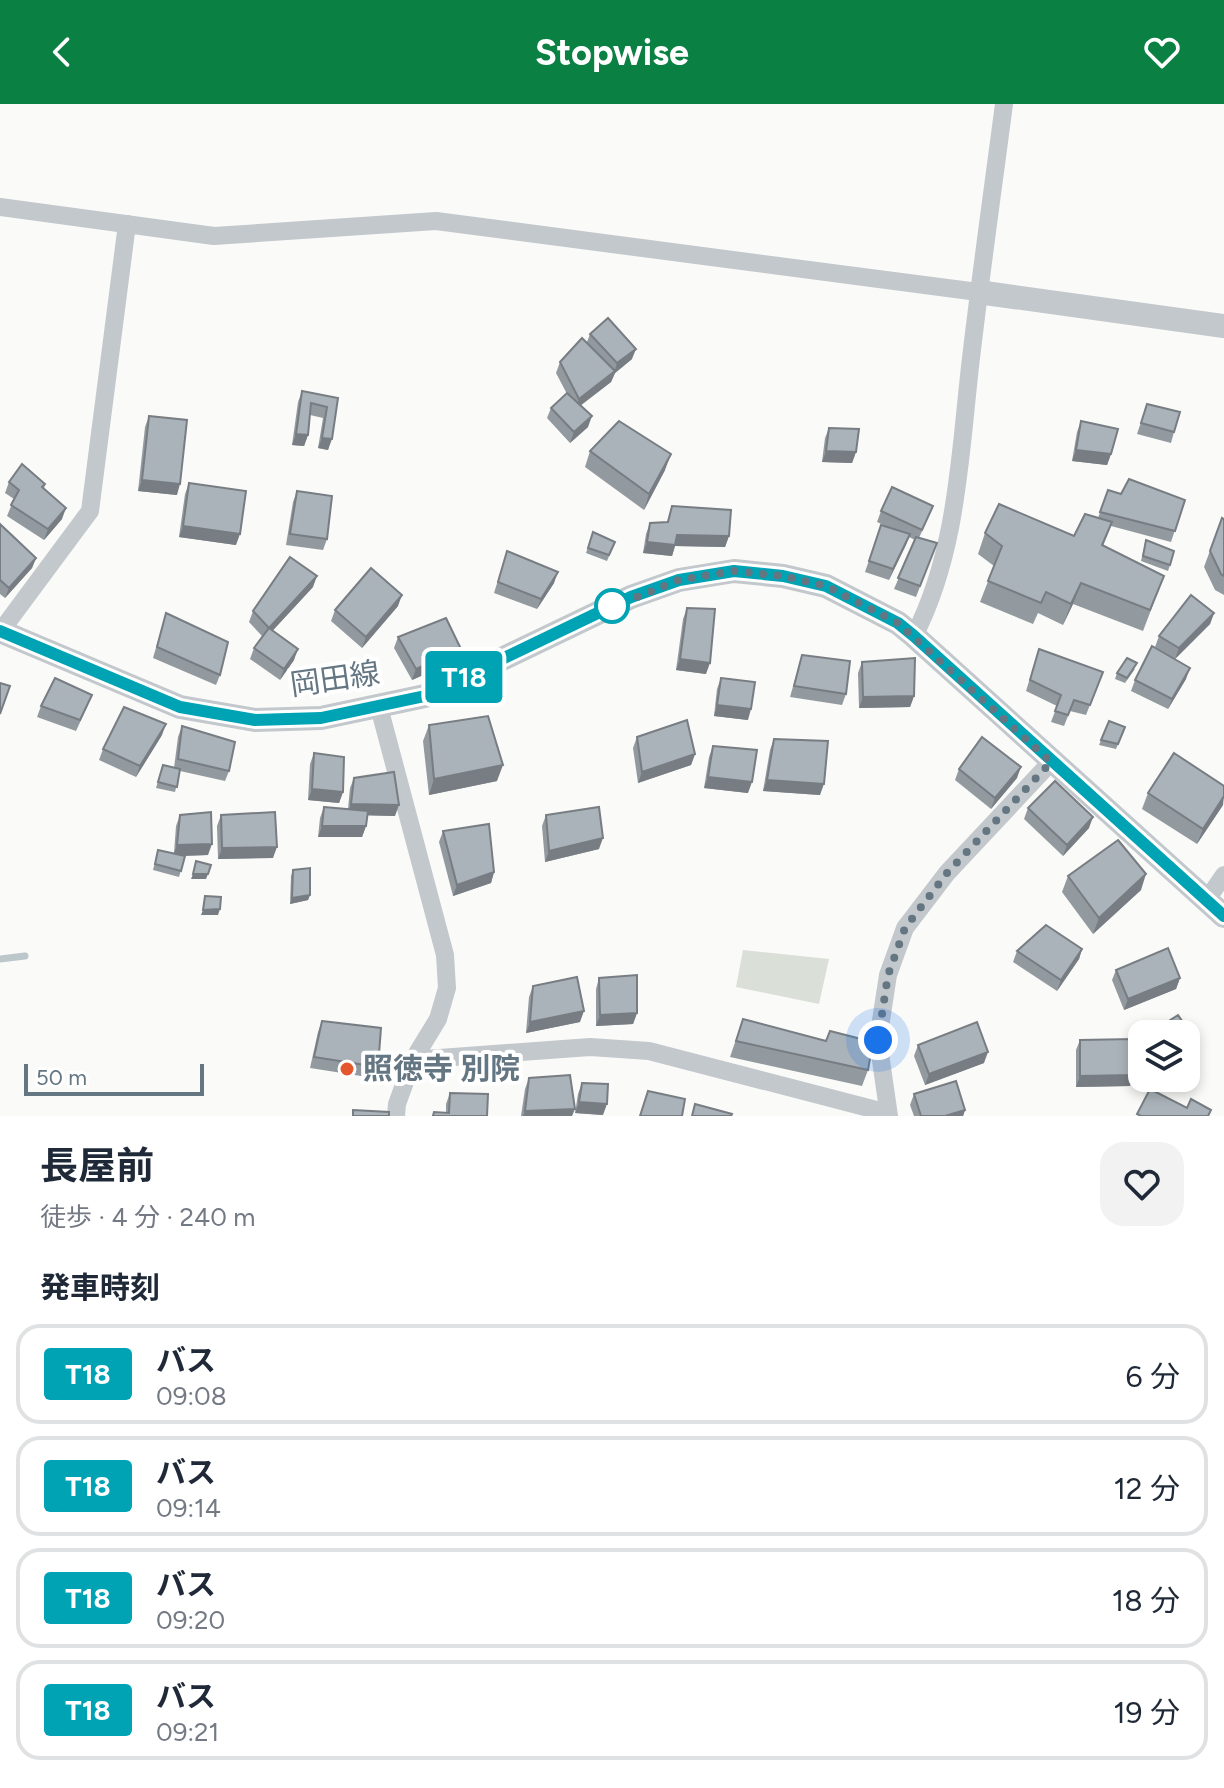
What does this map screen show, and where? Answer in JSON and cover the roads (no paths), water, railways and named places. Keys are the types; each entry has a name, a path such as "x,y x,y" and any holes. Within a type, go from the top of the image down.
{"street":[{"path":"906,630 925,614 952,518 1004,104"},
{"path":"0,207 214,236 436,221 1224,326"},
{"path":"1,631 90,511 127,224"},
{"name":"岡田線","path":"1,631 180,707 255,720 321,718 425,696 631,597 679,580 734,571 783,576 826,586 906,630 1215,908"},
{"path":"379,707 445,955 447,988 438,1019 413,1060 397,1104 396,1116"},
{"path":"413,1060 590,1047 649,1051 888,1115 878,1040 888,975 905,928 947,873 1051,762"},
{"path":"1215,908 1224,875"}],"waterway":[{"path":"0,959 25,956"}],"place":[{"name":"照徳寺 別院","path":"347,1069"}]}
